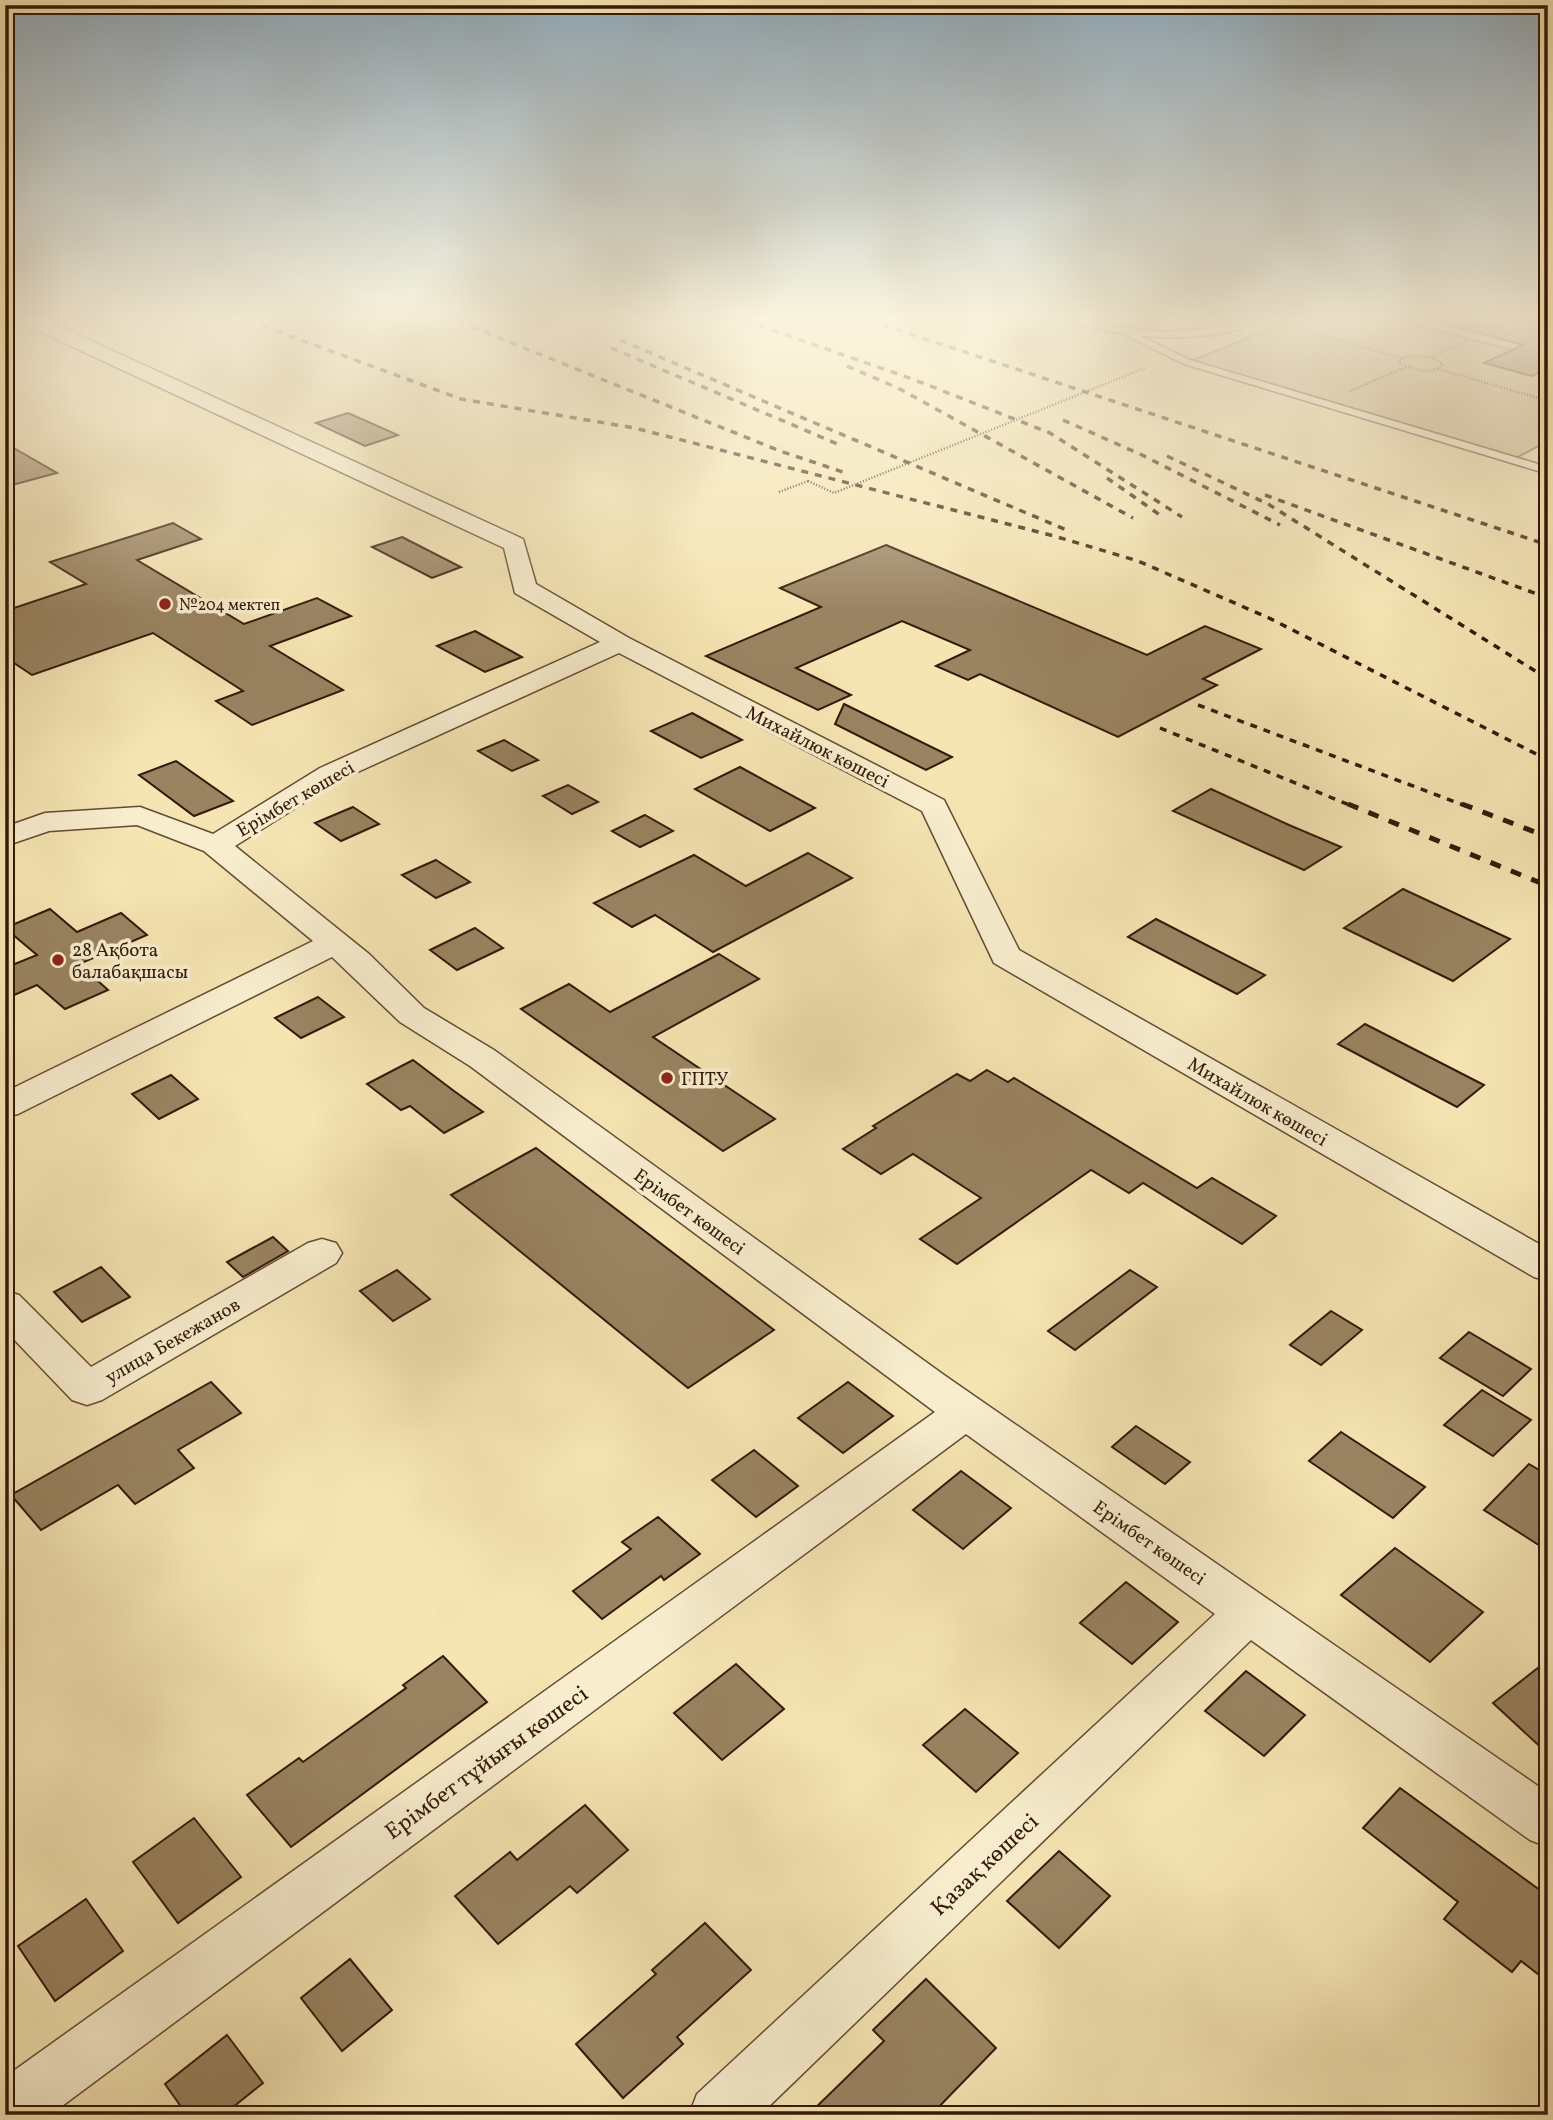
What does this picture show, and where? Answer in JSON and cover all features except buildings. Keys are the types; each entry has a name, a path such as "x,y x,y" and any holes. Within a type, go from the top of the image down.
{"street":[{"name":"Михайлюк көшесі","path":"236,415 515,544 523,588 621,643 934,806 1006,956 1548,1267"},
{"name":"Ерімбет көшесі","path":"621,643 330,774 215,845 335,943 412,1015 482,1058 966,1412 1548,1823"},
{"path":"5,838 45,822 140,817 215,845"},
{"path":"5,1106 335,943"},
{"name":"улица Бекежанов","path":"5,1305 87,1389 322,1253"},
{"name":"Ерімбет тұйығы көшесі","path":"5,2112 966,1412"},
{"name":"Қазақ көшесі","path":"718,2115 1249,1612"}],"lane":[{"path":"1362,415 1548,471"}],"path":[{"path":"779,492 808,481 834,493 1028,415"}],"shaded area":[{"path":"1372,415 1548,415 1548,441 1516,458"}],"railway":[{"path":"557,415 635,428 1054,536 1138,561 1269,618 1548,760"},
{"path":"691,415 780,451 843,472"},
{"path":"769,415 840,445"},
{"path":"796,415 1071,532"},
{"path":"947,415 1133,518"},
{"path":"1004,415 1050,433 1182,517"},
{"path":"1155,415 1548,545"},
{"path":"1063,420 1142,455 1280,525"},
{"path":"1167,456 1268,504 1548,679"},
{"path":"1107,478 1160,515"},
{"path":"1265,495 1548,598"},
{"path":"1198,705 1466,806"},
{"path":"1160,728 1352,806"},
{"path":"1348,804 1548,886"},
{"path":"1462,804 1548,837"}],"place":[{"name":"№204 мектеп","path":"165,604"},
{"name":"28 Ақбота балабақшасы","path":"58,960"},
{"name":"ГПТУ","path":"667,1078"}]}
